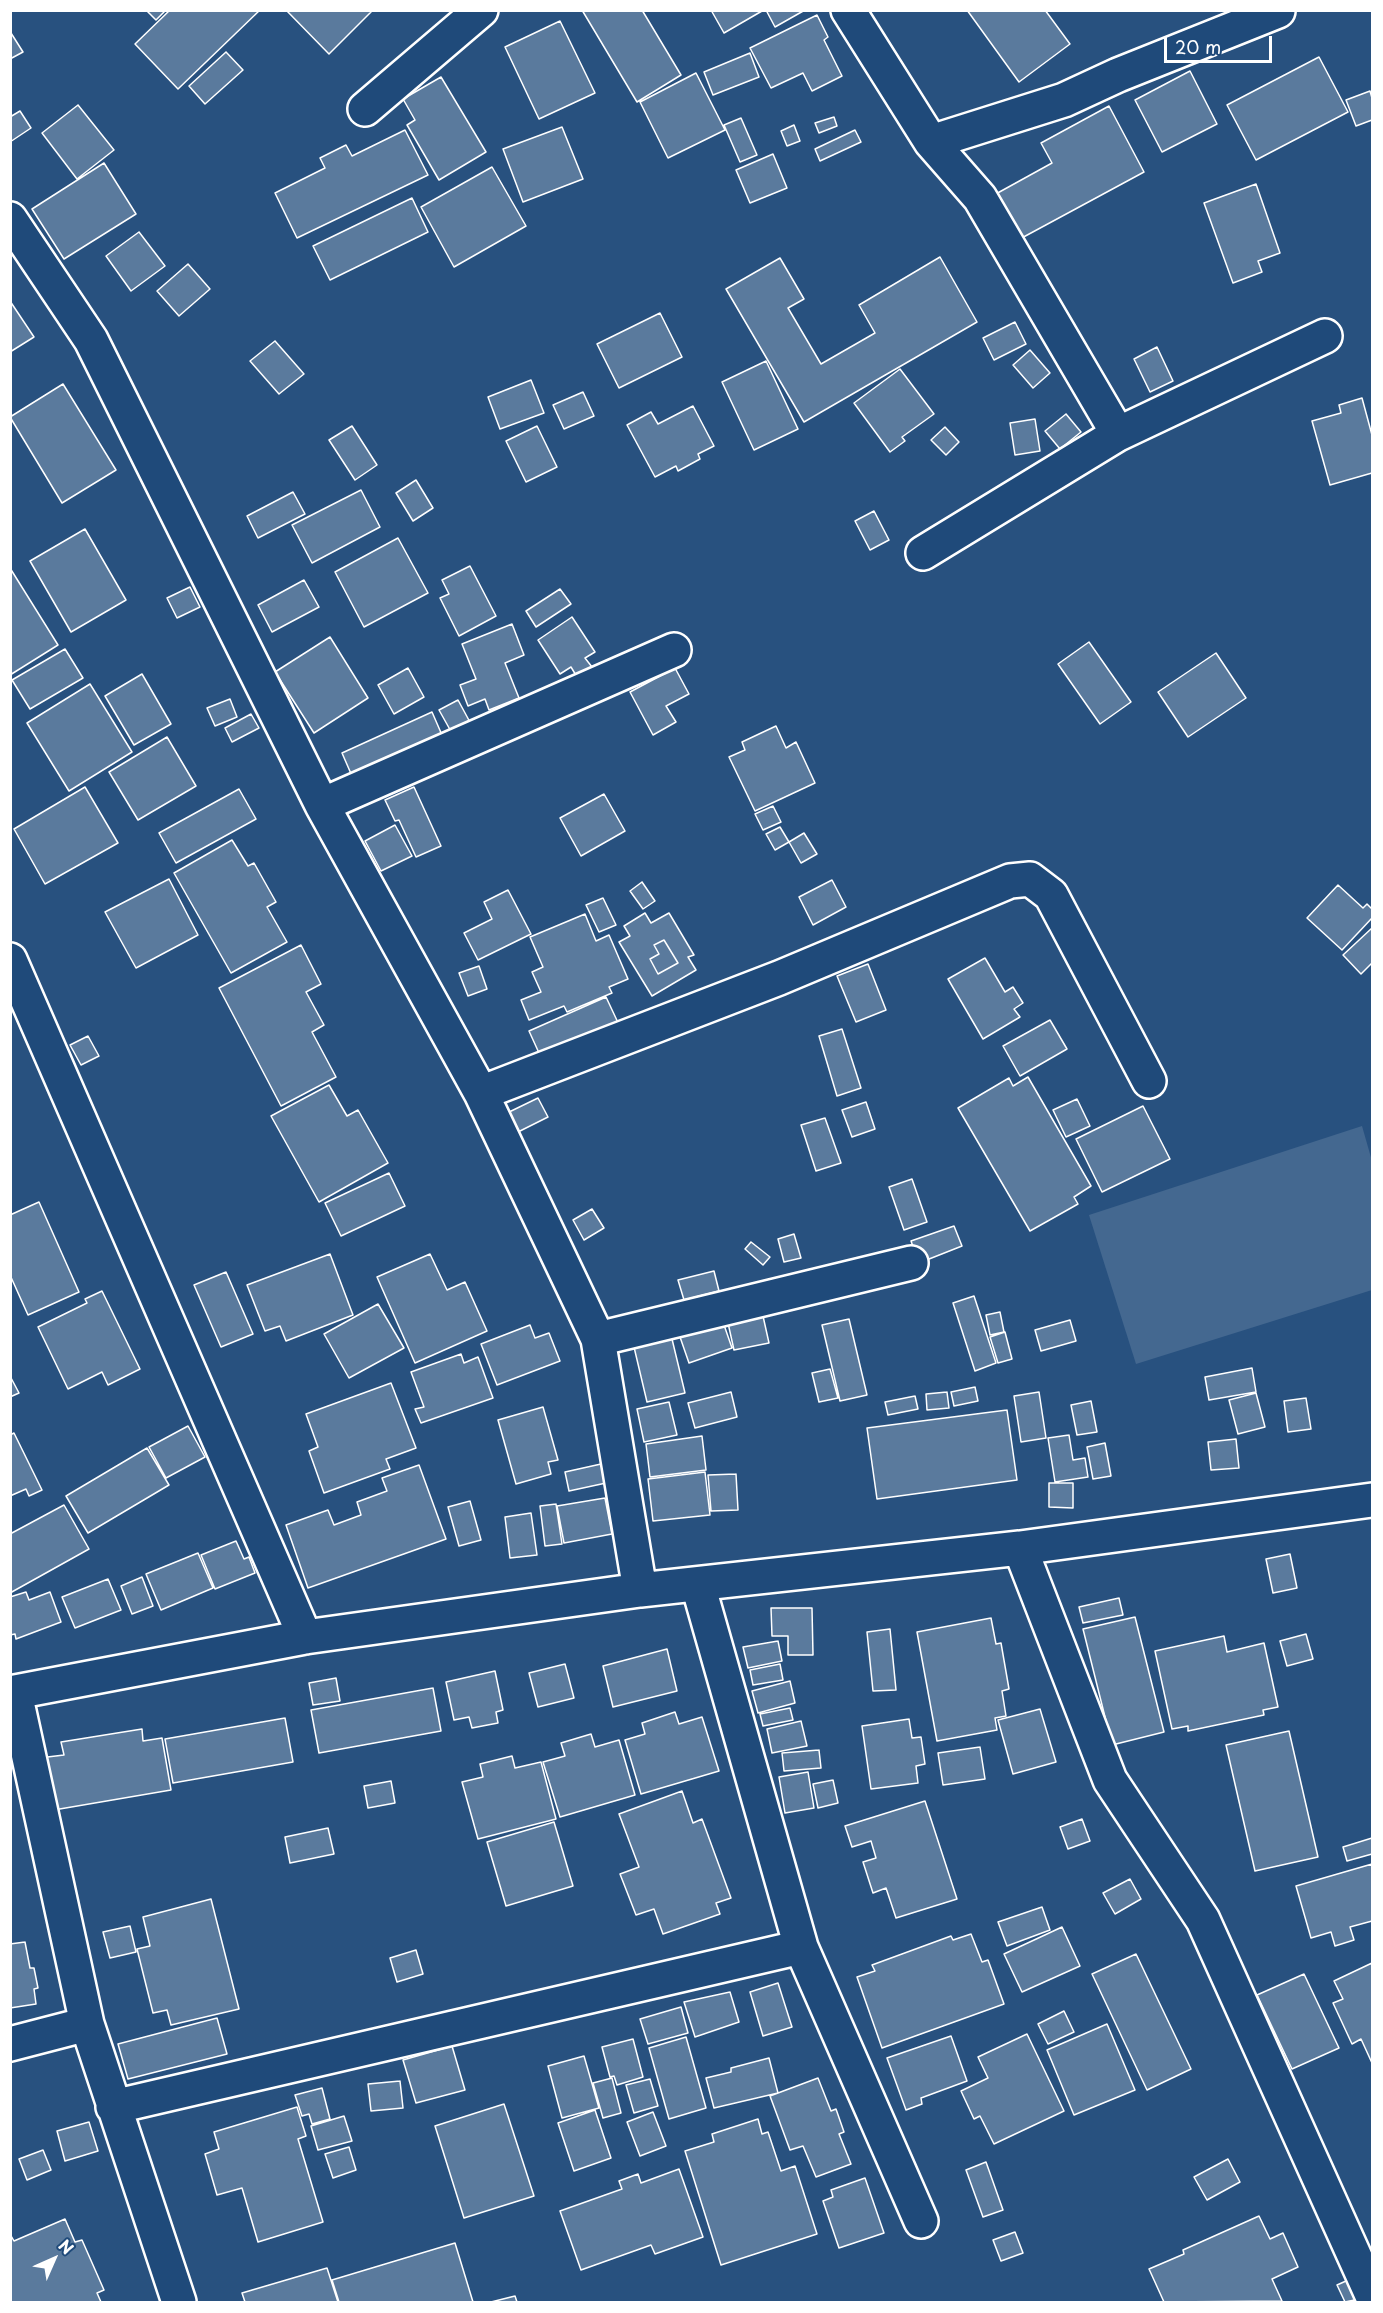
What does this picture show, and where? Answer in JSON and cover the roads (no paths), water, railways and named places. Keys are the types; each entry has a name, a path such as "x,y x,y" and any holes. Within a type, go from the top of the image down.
{"street":[{"path":"365,110 481,10"},
{"path":"848,10 931,142 980,198 1118,434"},
{"path":"931,142 1064,100 1278,11"},
{"path":"10,219 92,340 322,805 481,1093 598,1339 640,1590"},
{"path":"923,553 1118,434 1325,336"},
{"path":"322,805 674,650"},
{"path":"481,1093 779,978 1010,881 1030,879 1051,895 1149,1081"},
{"path":"10,960 305,1637"},
{"path":"598,1339 911,1263"},
{"path":"179,2302 87,2024 13,1693 305,1637 640,1590 698,1586 1020,1548 1372,1500"},
{"path":"1020,1548 1110,1780 1203,1920 1372,2295"},
{"path":"698,1586 801,1947 921,2221"},
{"path":"113,2108 801,1947"},
{"path":"10,2044 87,2024"}]}
